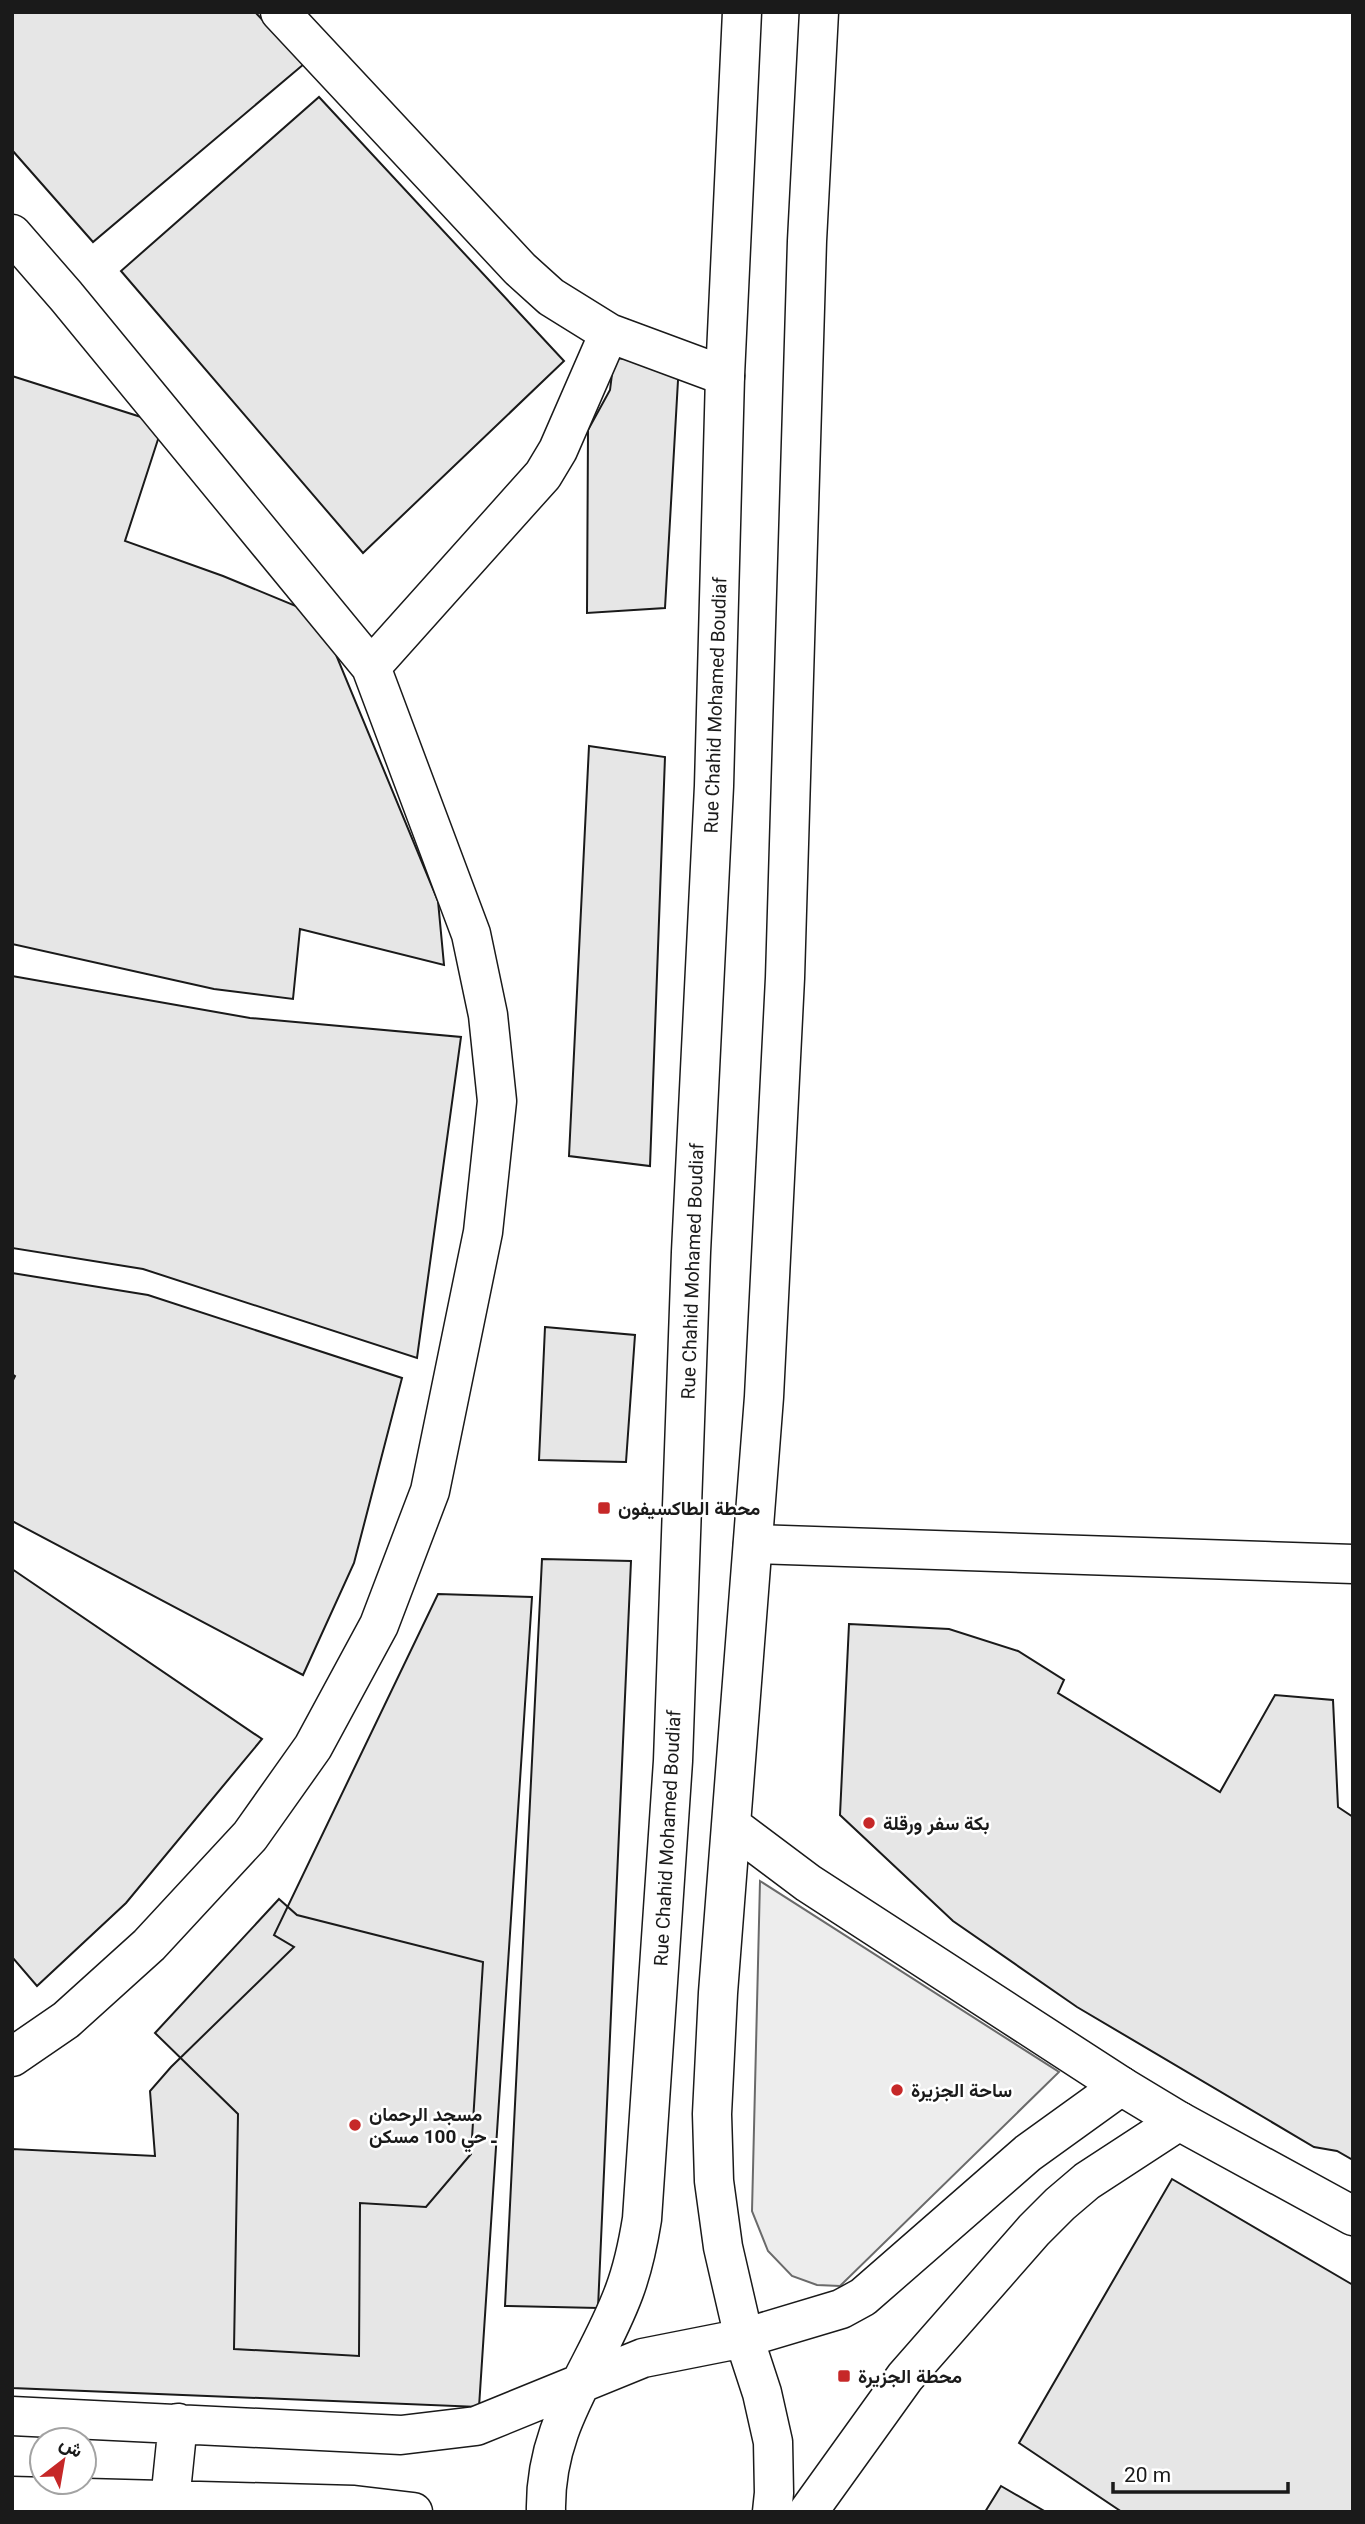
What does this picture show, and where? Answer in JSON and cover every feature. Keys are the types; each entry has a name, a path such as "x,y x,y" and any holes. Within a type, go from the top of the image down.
{"street":[{"path":"280,12 520,269 551,298 610,333 724,376"},
{"name":"Rue Chahid Mohamed Boudiaf","path":"546,2512 547,2478 553,2446 624,2293 636,2254 642,2219 673,1761 691,1252 714,786 724,376 742,12"},
{"path":"772,2512 773,2442 762,2393 744,2338 723,2247 714,2181 712,2114 718,1993 764,1397 785,978 806,255 819,12"},
{"path":"12,234 371,667 471,934 488,1015 497,1101 483,1233 430,1491 379,1625 313,1747 250,1836 149,1945 66,2020 12,2057"},
{"path":"371,667 542,475 558,450 610,333"},
{"path":"753,1544 1353,1564"},
{"path":"732,1826 808,1883 1121,2086 1353,2216"},
{"path":"12,2416 401,2435 476,2426 643,2357 744,2338 841,2309 884,2281 1027,2153 1121,2086"},
{"path":"808,2512 905,2377 1042,2221 1087,2182 1179,2120"},
{"path":"170,2501 178,2423"},
{"path":"12,2496 413,2512"}],"shaded area":[{"name":"ساحة الجزيرة","path":"760,1881 1059,2072 840,2286 817,2285 792,2276 768,2251 752,2211"}],"building":[{"path":"12,12 255,12 304,64 93,242 12,150"},
{"path":"319,97 564,361 363,553 121,271"},
{"path":"614,358 679,363 665,608 587,613 588,430 610,390"},
{"path":"12,376 163,424 125,541 223,576 320,616 438,901 444,965 300,929 293,999 214,989 12,944"},
{"path":"589,746 665,757 650,1166 569,1156"},
{"path":"12,976 250,1018 461,1037 417,1358 143,1269 12,1248"},
{"path":"12,1273 148,1295 402,1378 354,1563 303,1675 12,1521 12,1382 15,1376 12,1374"},
{"path":"545,1327 635,1335 626,1462 539,1460"},
{"path":"542,1559 631,1561 598,2308 505,2306"},
{"path":"12,1569 262,1739 126,1903 37,1986 12,1957"},
{"path":"438,1594 532,1597 479,2407 12,2388 12,2149 155,2156 150,2091 171,2067 294,1947 274,1935"},
{"path":"849,1624 949,1629 1018,1651 1064,1680 1058,1693 1220,1792 1275,1695 1333,1700 1338,1807 1353,1817 1353,2160 1337,2151 1314,2147 1077,2007 953,1921 840,1815"},
{"name":"مسجد الرحمان ـ حي 100 مسكن","path":"279,1899 297,1915 483,1962 471,2154 426,2207 360,2203 359,2356 234,2349 238,2114 155,2033"},
{"path":"1172,2179 1353,2285 1353,2512 1122,2512 1019,2443"},
{"path":"1001,2486 1046,2512 985,2512"}],"place":[{"name":"محطة الطاكسيفون","path":"604,1508"},
{"name":"بكة سفر ورقلة","path":"869,1823"},
{"name":"ساحة الجزيرة","path":"897,2090"},
{"name":"مسجد الرحمان ـ حي 100 مسكن","path":"355,2125"},
{"name":"محطة الجزيرة","path":"844,2376"}]}
